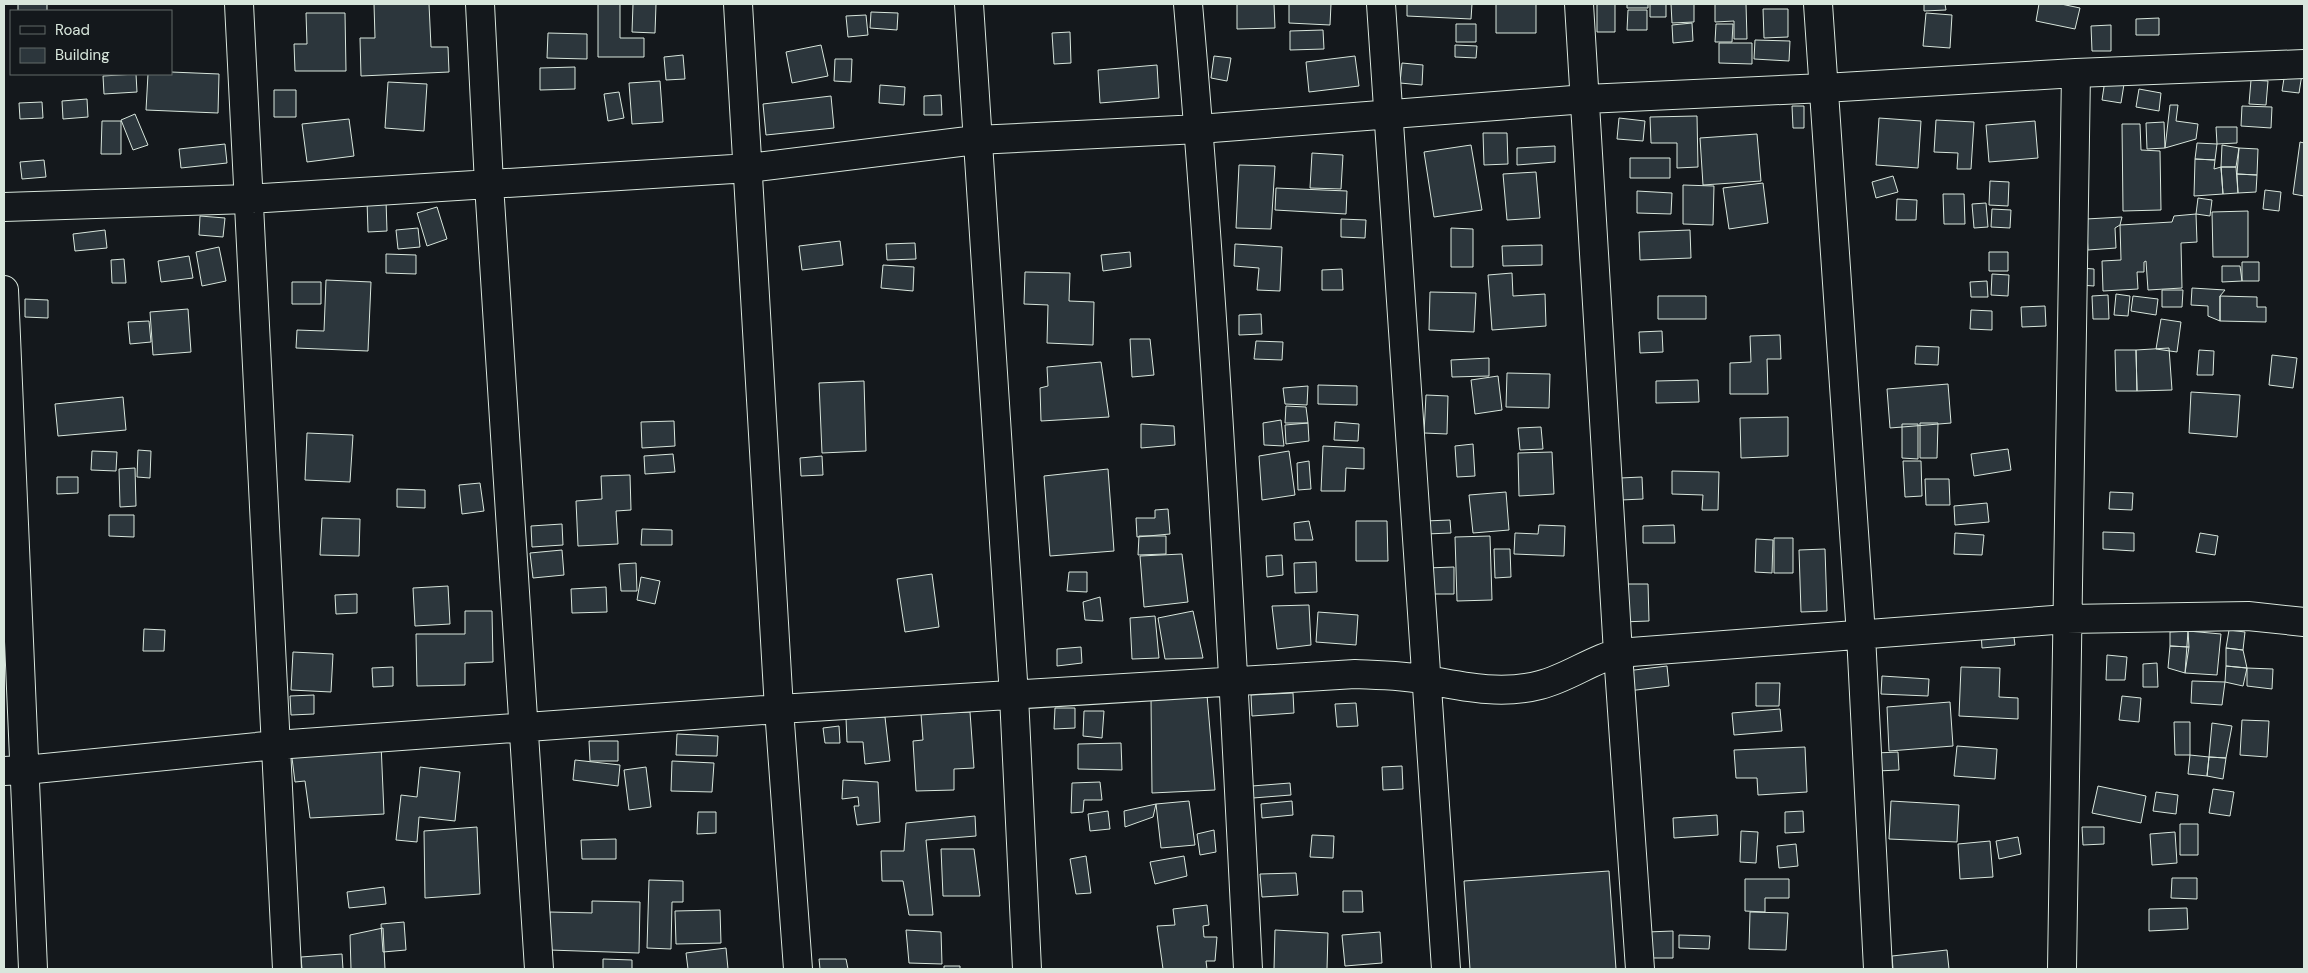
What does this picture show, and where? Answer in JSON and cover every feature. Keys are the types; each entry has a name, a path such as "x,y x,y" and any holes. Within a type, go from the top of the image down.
{"street":[{"path":"239,4 287,969"},
{"path":"480,4 489,184 539,969"},
{"path":"738,4 779,709 798,969"},
{"path":"969,4 976,140 1014,696 1027,969"},
{"path":"1188,4 1199,129 1234,682 1248,969"},
{"path":"1381,4 1446,969"},
{"path":"1579,4 1618,653 1640,969"},
{"path":"1818,4 1862,635 1878,969"},
{"path":"4,207 248,199 748,168 976,140 1199,129 1388,116 1586,99 1824,88 2076,73 2304,64"},
{"path":"2062,969 2076,73"},
{"path":"4,290 14,770 33,969"},
{"path":"14,770 276,745 779,709 1355,674 1426,679 1454,686 1512,690 1541,685 1567,675 1599,658 1618,653 2066,619 2248,616 2304,622"}],"building":[{"path":"18,4 47,4 47,10 18,10"},
{"path":"374,4 429,4 431,47 448,47 449,72 361,76 360,38 375,38"},
{"path":"598,4 620,4 620,38 644,38 644,57 598,57"},
{"path":"633,4 656,4 655,33 632,32"},
{"path":"1237,4 1274,4 1275,28 1237,29"},
{"path":"1289,4 1331,4 1330,25 1289,23"},
{"path":"1407,4 1472,4 1471,19 1407,16"},
{"path":"1496,4 1536,4 1536,33 1496,33"},
{"path":"1597,4 1615,4 1615,32 1597,32"},
{"path":"1627,4 1648,4 1648,8 1627,8"},
{"path":"1650,4 1666,4 1666,17 1650,17"},
{"path":"1671,4 1694,4 1694,22 1672,23"},
{"path":"1715,4 1746,4 1747,39 1734,39 1734,21 1715,22"},
{"path":"1924,4 1945,4 1946,10 1924,11"},
{"path":"2039,4 2061,4 2080,8 2075,29 2036,21"},
{"path":"1763,9 1788,9 1788,37 1764,38"},
{"path":"1628,10 1647,10 1647,30 1627,30"},
{"path":"871,12 898,13 897,30 870,28"},
{"path":"306,13 345,13 346,71 295,71 294,44 307,44"},
{"path":"1926,13 1952,15 1950,48 1923,46"},
{"path":"866,15 868,35 848,37 846,16"},
{"path":"2159,18 2159,35 2136,35 2136,19"},
{"path":"1692,23 1693,41 1673,43 1672,25"},
{"path":"1456,24 1476,24 1476,42 1456,42"},
{"path":"1716,24 1733,24 1732,42 1715,42"},
{"path":"2111,25 2111,51 2092,51 2091,26"},
{"path":"1323,30 1324,49 1290,50 1290,31"},
{"path":"1070,32 1071,63 1054,64 1052,33"},
{"path":"548,33 587,34 587,59 547,58"},
{"path":"1755,40 1790,41 1789,61 1754,59"},
{"path":"1719,43 1752,43 1752,64 1719,63"},
{"path":"821,45 828,76 792,83 786,52"},
{"path":"1455,45 1477,46 1476,58 1455,57"},
{"path":"683,55 685,79 666,80 664,57"},
{"path":"1214,56 1231,58 1227,81 1211,78"},
{"path":"1355,56 1359,86 1309,92 1306,62"},
{"path":"835,59 852,59 851,82 834,81"},
{"path":"1402,63 1423,65 1422,85 1400,83"},
{"path":"1157,65 1159,98 1100,103 1098,70"},
{"path":"575,67 575,89 540,90 540,68"},
{"path":"172,72 219,74 218,113 146,110 148,75 172,75"},
{"path":"2285,72 2302,74 2299,93 2282,91"},
{"path":"136,75 137,92 104,94 103,76"},
{"path":"2105,80 2124,84 2121,103 2102,100"},
{"path":"2251,80 2268,81 2266,105 2249,104"},
{"path":"660,81 663,122 632,124 629,83"},
{"path":"388,82 427,84 424,131 385,128"},
{"path":"880,85 905,87 904,105 879,103"},
{"path":"2139,89 2161,93 2159,111 2136,107"},
{"path":"274,90 296,90 296,117 274,117"},
{"path":"619,92 624,118 608,121 604,94"},
{"path":"941,95 942,115 924,115 924,96"},
{"path":"831,96 834,128 766,135 763,104"},
{"path":"87,99 88,117 63,119 62,101"},
{"path":"42,102 43,118 20,119 19,103"},
{"path":"2170,105 2178,105 2176,121 2198,124 2196,139 2165,148"},
{"path":"1792,106 1804,106 1804,128 1793,128"},
{"path":"2242,106 2272,107 2271,128 2241,126"},
{"path":"135,114 148,145 133,150 121,120"},
{"path":"1697,116 1698,167 1677,168 1677,143 1651,143 1650,117"},
{"path":"1619,118 1645,121 1643,141 1617,139"},
{"path":"1879,118 1921,121 1918,168 1876,165"},
{"path":"349,119 354,156 307,162 302,124"},
{"path":"1936,120 1974,122 1971,169 1957,169 1958,153 1934,152"},
{"path":"102,121 121,121 121,154 101,154"},
{"path":"2035,121 2038,158 1989,162 1986,125"},
{"path":"2164,122 2165,148 2147,149 2146,123"},
{"path":"2122,124 2140,124 2141,150 2160,151 2161,210 2123,211"},
{"path":"2216,127 2237,127 2237,143 2217,144"},
{"path":"1483,133 1507,133 1508,164 1484,165"},
{"path":"1757,134 1761,181 1703,185 1700,138"},
{"path":"2300,142 2304,143 2304,196 2293,194"},
{"path":"2197,143 2217,144 2215,160 2195,159"},
{"path":"225,144 227,163 181,168 179,149"},
{"path":"1471,145 1482,210 1434,217 1424,152"},
{"path":"2222,145 2239,148 2236,167 2221,167"},
{"path":"1555,146 1555,162 1517,165 1517,148"},
{"path":"2239,148 2258,149 2257,175 2237,174"},
{"path":"1312,153 1343,155 1341,189 1310,188"},
{"path":"1630,158 1670,158 1670,178 1630,178"},
{"path":"2195,159 2215,160 2214,169 2221,167 2223,194 2194,196"},
{"path":"44,160 46,177 22,179 20,162"},
{"path":"1239,165 1275,166 1271,229 1236,228"},
{"path":"2221,167 2236,167 2238,193 2223,194"},
{"path":"1536,172 1540,218 1507,220 1503,174"},
{"path":"2237,174 2257,175 2256,192 2238,193"},
{"path":"1893,176 1898,192 1876,198 1872,182"},
{"path":"1990,181 2009,182 2008,206 1989,205"},
{"path":"1763,183 1768,223 1729,229 1723,188"},
{"path":"1683,185 1714,186 1713,225 1683,224"},
{"path":"1276,188 1347,191 1346,214 1275,210"},
{"path":"2265,190 2281,192 2279,211 2263,209"},
{"path":"1637,191 1672,193 1671,214 1637,213"},
{"path":"1943,194 1964,194 1965,224 1944,224"},
{"path":"2198,198 2212,200 2210,216 2196,214"},
{"path":"1897,199 1917,200 1916,220 1896,220"},
{"path":"367,200 386,200 387,231 368,232"},
{"path":"1986,203 1988,227 1974,228 1972,204"},
{"path":"437,207 447,239 427,246 417,213"},
{"path":"1992,209 2011,210 2010,228 1991,227"},
{"path":"2248,211 2248,257 2213,257 2212,212"},
{"path":"2196,214 2197,242 2181,243 2182,288 2148,290 2146,261 2144,262 2144,272 2137,272 2138,289 2103,291 2102,261 2121,260 2120,225 2172,222 2174,216"},
{"path":"200,216 225,218 223,237 199,235"},
{"path":"2122,217 2120,225 2115,228 2116,248 2088,250 2086,219"},
{"path":"1341,219 1366,220 1365,238 1341,237"},
{"path":"418,228 420,247 398,249 396,230"},
{"path":"1451,228 1473,229 1473,267 1451,267"},
{"path":"105,230 107,248 75,251 73,234"},
{"path":"1690,230 1691,258 1640,260 1639,232"},
{"path":"840,241 843,265 802,270 799,246"},
{"path":"915,243 916,259 887,260 886,244"},
{"path":"1235,244 1282,247 1280,291 1257,290 1259,268 1234,266"},
{"path":"1542,245 1542,265 1503,266 1502,246"},
{"path":"219,247 226,281 202,286 196,252"},
{"path":"1130,252 1131,267 1103,271 1101,255"},
{"path":"1989,252 2008,252 2008,271 1989,271"},
{"path":"386,254 416,255 416,274 386,273"},
{"path":"189,256 193,278 161,282 158,261"},
{"path":"124,259 126,283 112,283 111,260"},
{"path":"2242,262 2259,262 2259,281 2242,281"},
{"path":"883,265 914,267 913,291 881,288"},
{"path":"2222,266 2240,266 2242,281 2222,282"},
{"path":"2081,268 2094,269 2094,286 2080,285"},
{"path":"1342,269 1343,290 1322,290 1322,270"},
{"path":"1025,272 1070,273 1069,301 1094,302 1093,345 1047,343 1048,305 1024,304"},
{"path":"1512,273 1513,296 1545,294 1546,326 1492,330 1488,275"},
{"path":"1992,274 2009,275 2008,296 1991,295"},
{"path":"326,280 371,282 368,351 296,348 297,330 324,331"},
{"path":"1987,281 1988,297 1971,297 1970,282"},
{"path":"292,282 321,282 321,304 292,304"},
{"path":"2192,288 2225,290 2220,296 2220,321 2208,316 2208,306 2191,305"},
{"path":"2162,290 2183,290 2182,307 2162,307"},
{"path":"1430,292 1476,293 1474,332 1429,330"},
{"path":"2116,294 2130,296 2128,316 2114,315"},
{"path":"2108,295 2109,319 2093,319 2092,296"},
{"path":"1658,296 1706,296 1706,319 1658,319"},
{"path":"2133,296 2158,299 2156,315 2131,311"},
{"path":"2220,296 2257,297 2257,307 2266,307 2266,322 2220,321"},
{"path":"25,299 48,300 48,318 25,317"},
{"path":"2045,306 2046,326 2022,327 2021,307"},
{"path":"188,309 191,352 153,355 150,312"},
{"path":"1971,310 1992,311 1992,330 1970,329"},
{"path":"1261,314 1262,334 1239,335 1239,315"},
{"path":"2161,319 2181,322 2177,352 2156,349"},
{"path":"149,321 151,342 130,344 128,322"},
{"path":"1662,331 1663,352 1640,353 1639,332"},
{"path":"1780,335 1781,359 1767,359 1768,394 1730,394 1730,363 1751,362 1750,336"},
{"path":"1130,339 1150,339 1154,375 1132,377"},
{"path":"1256,341 1283,342 1282,360 1254,359"},
{"path":"1916,346 1939,347 1938,365 1915,364"},
{"path":"2169,348 2172,390 2137,391 2136,350"},
{"path":"2115,350 2136,350 2137,391 2116,391"},
{"path":"2199,350 2214,351 2213,375 2197,375"},
{"path":"2272,355 2297,358 2293,388 2269,385"},
{"path":"1489,358 1489,376 1452,377 1451,360"},
{"path":"1101,362 1109,417 1041,421 1040,388 1048,386 1047,367"},
{"path":"1507,373 1550,374 1549,408 1506,407"},
{"path":"1498,376 1502,410 1475,414 1471,380"},
{"path":"1698,380 1699,402 1656,403 1656,381"},
{"path":"864,381 866,451 822,453 819,383"},
{"path":"1948,384 1951,423 1890,428 1887,389"},
{"path":"1318,385 1357,386 1357,405 1318,404"},
{"path":"1308,386 1307,405 1285,404 1283,388"},
{"path":"2191,392 2240,395 2237,437 2189,433"},
{"path":"1426,395 1448,396 1447,434 1424,433"},
{"path":"123,397 126,430 58,436 55,404"},
{"path":"1286,406 1306,407 1308,423 1285,423"},
{"path":"1788,417 1788,456 1741,458 1740,418"},
{"path":"1281,420 1284,446 1264,445 1263,423"},
{"path":"674,421 675,446 642,448 641,422"},
{"path":"1335,422 1359,424 1358,441 1334,440"},
{"path":"1308,423 1309,441 1286,444 1285,425"},
{"path":"1920,423 1938,423 1937,458 1920,458"},
{"path":"1141,424 1174,426 1175,445 1141,448"},
{"path":"1902,424 1918,424 1918,459 1902,458"},
{"path":"1541,427 1543,449 1520,450 1518,428"},
{"path":"307,433 353,435 350,482 305,480"},
{"path":"1473,444 1475,476 1457,477 1455,446"},
{"path":"1323,446 1364,448 1364,469 1346,468 1345,491 1321,491"},
{"path":"2008,449 2011,470 1974,476 1971,454"},
{"path":"138,450 151,451 150,478 137,477"},
{"path":"92,451 117,452 116,471 91,470"},
{"path":"1289,451 1295,495 1262,500 1259,456"},
{"path":"1552,452 1554,494 1519,496 1518,453"},
{"path":"673,454 675,472 645,474 644,456"},
{"path":"822,456 823,475 801,476 800,458"},
{"path":"1309,461 1311,489 1298,490 1297,463"},
{"path":"1903,461 1921,461 1922,496 1905,497"},
{"path":"135,468 136,506 120,507 119,469"},
{"path":"1108,469 1114,551 1050,556 1044,476"},
{"path":"1672,471 1719,472 1718,510 1702,510 1703,495 1672,494"},
{"path":"630,475 631,510 616,511 618,544 578,546 576,501 602,499 601,476"},
{"path":"57,477 78,477 78,493 57,494"},
{"path":"1642,477 1643,499 1621,500 1620,478"},
{"path":"1925,479 1949,479 1950,505 1926,505"},
{"path":"480,483 484,511 462,514 459,485"},
{"path":"397,489 425,490 425,508 397,507"},
{"path":"1506,492 1509,530 1473,533 1469,495"},
{"path":"2110,492 2133,493 2132,510 2109,509"},
{"path":"1987,503 1989,522 1955,525 1954,506"},
{"path":"1168,509 1170,534 1137,537 1136,518 1155,518 1155,510"},
{"path":"109,515 134,515 134,537 109,536"},
{"path":"322,518 360,519 359,556 320,555"},
{"path":"1450,520 1451,533 1426,534 1425,521"},
{"path":"1309,521 1313,540 1295,540 1294,523"},
{"path":"1356,521 1387,521 1388,561 1356,561"},
{"path":"562,524 563,545 532,547 531,526"},
{"path":"1539,525 1565,526 1564,556 1514,554 1515,533 1538,534"},
{"path":"1674,525 1675,543 1643,543 1643,526"},
{"path":"642,529 672,530 672,545 641,545"},
{"path":"2103,532 2134,533 2134,551 2103,549"},
{"path":"1955,533 1984,535 1982,555 1954,554"},
{"path":"2200,533 2218,536 2215,555 2196,552"},
{"path":"1139,536 1166,536 1166,554 1138,555"},
{"path":"1490,536 1492,600 1457,601 1455,537"},
{"path":"1774,538 1793,538 1793,573 1774,573"},
{"path":"1756,539 1773,540 1772,573 1755,572"},
{"path":"1494,549 1510,549 1511,577 1495,578"},
{"path":"1825,549 1827,611 1801,612 1799,550"},
{"path":"562,550 564,575 533,578 530,553"},
{"path":"1182,554 1188,602 1144,607 1140,556"},
{"path":"1282,555 1283,575 1267,577 1266,556"},
{"path":"1316,562 1317,592 1295,593 1294,563"},
{"path":"636,563 637,591 621,591 619,564"},
{"path":"1454,567 1454,594 1426,594 1426,568"},
{"path":"1069,572 1087,572 1087,592 1067,591"},
{"path":"932,574 939,627 905,632 897,579"},
{"path":"641,577 660,581 655,604 637,600"},
{"path":"1620,584 1648,584 1649,621 1621,622"},
{"path":"448,586 450,624 415,626 413,588"},
{"path":"606,587 607,612 572,613 571,589"},
{"path":"357,594 357,613 336,614 335,595"},
{"path":"1100,597 1103,621 1085,620 1083,602"},
{"path":"1309,605 1311,645 1277,649 1272,606"},
{"path":"465,611 492,611 493,662 465,663 465,685 417,686 416,634 465,634"},
{"path":"1193,611 1203,658 1165,659 1158,618"},
{"path":"1318,612 1358,615 1356,645 1316,642"},
{"path":"1155,616 1159,658 1132,659 1130,618"},
{"path":"144,629 165,630 164,651 143,651"},
{"path":"2013,630 2015,645 1982,648 1981,632"},
{"path":"2229,630 2245,632 2243,650 2226,648"},
{"path":"2188,631 2189,647 2170,646 2170,632"},
{"path":"2188,631 2221,634 2217,675 2185,673"},
{"path":"2170,646 2189,647 2185,673 2168,668"},
{"path":"1081,647 1082,663 1057,666 1057,649"},
{"path":"2226,648 2243,650 2247,668 2226,666"},
{"path":"293,652 333,654 331,692 291,690"},
{"path":"2107,655 2127,657 2125,680 2106,680"},
{"path":"2157,663 2158,687 2143,687 2143,664"},
{"path":"1667,666 1669,686 1620,692 1618,672"},
{"path":"2226,666 2247,668 2243,686 2225,682"},
{"path":"393,667 393,686 373,687 372,668"},
{"path":"1961,667 2000,668 1999,697 2018,698 2018,719 1959,716"},
{"path":"2247,668 2273,669 2272,689 2247,686"},
{"path":"1882,676 1929,679 1928,696 1881,694"},
{"path":"2192,681 2225,682 2222,705 2191,703"},
{"path":"1756,683 1780,683 1779,706 1756,706"},
{"path":"1293,693 1294,713 1252,716 1251,695"},
{"path":"314,695 314,714 291,715 290,696"},
{"path":"1207,695 1215,790 1152,793 1151,699"},
{"path":"2122,696 2141,698 2139,722 2119,720"},
{"path":"1950,702 1953,746 1889,751 1887,707"},
{"path":"1356,703 1358,726 1337,727 1335,704"},
{"path":"1055,708 1075,708 1075,728 1054,729"},
{"path":"1780,709 1782,731 1734,735 1732,713"},
{"path":"1084,711 1104,711 1102,738 1083,736"},
{"path":"970,712 974,768 954,769 954,790 916,791 913,741 923,740 921,714"},
{"path":"885,717 890,761 865,764 863,742 847,742 846,718"},
{"path":"2242,720 2269,721 2267,757 2240,755"},
{"path":"2174,722 2190,722 2190,755 2175,755"},
{"path":"2212,723 2232,726 2226,758 2209,757"},
{"path":"839,726 840,743 825,743 823,728"},
{"path":"677,734 718,736 717,756 676,755"},
{"path":"589,741 618,741 618,761 590,761"},
{"path":"381,743 384,814 310,818 305,781 295,782 291,750"},
{"path":"1121,743 1122,770 1078,769 1078,744"},
{"path":"1957,746 1997,749 1995,779 1954,776"},
{"path":"1805,747 1807,792 1758,795 1757,778 1736,778 1734,750"},
{"path":"1898,752 1899,770 1877,771 1876,753"},
{"path":"2190,755 2209,757 2207,776 2188,774"},
{"path":"2209,757 2226,758 2223,779 2207,776"},
{"path":"575,760 620,765 618,786 573,780"},
{"path":"672,761 714,763 712,792 671,791"},
{"path":"1402,766 1403,789 1383,790 1382,767"},
{"path":"420,767 460,772 455,821 419,817 417,842 396,840 401,795 417,797"},
{"path":"646,767 651,807 629,810 624,770"},
{"path":"843,780 878,782 880,822 857,825 854,806 859,806 858,797 842,799"},
{"path":"1100,782 1102,800 1084,800 1083,812 1071,813 1072,783"},
{"path":"1290,783 1291,795 1253,798 1252,786"},
{"path":"2098,786 2146,796 2141,823 2092,813"},
{"path":"2213,789 2234,792 2230,816 2209,813"},
{"path":"2156,792 2178,795 2176,814 2153,811"},
{"path":"1189,801 1195,845 1161,848 1156,804"},
{"path":"1292,801 1293,815 1262,818 1261,804"},
{"path":"1891,801 1959,805 1957,842 1889,839"},
{"path":"1156,804 1153,817 1125,827 1124,811"},
{"path":"1108,811 1110,829 1090,831 1088,814"},
{"path":"1803,811 1804,832 1785,833 1785,812"},
{"path":"698,812 716,812 716,833 697,834"},
{"path":"1717,815 1718,835 1674,838 1673,818"},
{"path":"975,816 976,836 926,840 933,915 909,915 903,881 882,881 881,851 904,851 906,823"},
{"path":"2180,824 2198,824 2198,855 2180,855"},
{"path":"477,827 480,894 425,898 424,831"},
{"path":"2082,827 2104,827 2104,844 2083,845"},
{"path":"1214,830 1216,852 1200,855 1197,834"},
{"path":"1741,831 1758,832 1756,863 1740,862"},
{"path":"2175,832 2177,863 2152,865 2150,834"},
{"path":"1312,835 1334,836 1333,858 1310,857"},
{"path":"2018,837 2021,854 1999,859 1996,841"},
{"path":"616,839 616,859 582,859 581,840"},
{"path":"1990,841 1993,877 1960,879 1958,844"},
{"path":"1796,844 1798,866 1779,868 1777,846"},
{"path":"941,849 974,849 980,896 943,896"},
{"path":"1086,856 1091,893 1076,894 1070,859"},
{"path":"1184,856 1187,876 1155,884 1150,862"},
{"path":"1609,871 1616,969 1470,969 1464,881"},
{"path":"1296,873 1298,895 1262,897 1260,874"},
{"path":"2172,878 2197,878 2197,899 2171,898"},
{"path":"1745,879 1789,879 1789,898 1765,898 1765,912 1745,911"},
{"path":"649,880 683,881 683,902 672,902 671,949 647,948"},
{"path":"384,887 386,904 349,908 347,892"},
{"path":"1343,891 1362,891 1363,912 1343,912"},
{"path":"592,901 640,902 639,953 549,950 550,912 592,913"},
{"path":"1207,905 1209,925 1203,926 1204,937 1217,937 1215,961 1206,961 1207,969 1163,969 1157,926 1175,925 1173,909"},
{"path":"2187,908 2188,929 2149,931 2149,909"},
{"path":"720,910 721,943 676,944 675,911"},
{"path":"1750,912 1788,913 1786,950 1749,949"},
{"path":"404,922 406,950 383,952 381,924"},
{"path":"383,928 385,969 351,969 350,935"},
{"path":"906,930 941,932 942,964 909,963"},
{"path":"1275,930 1328,933 1327,969 1274,969"},
{"path":"1673,931 1673,958 1647,958 1647,932"},
{"path":"1380,932 1382,963 1345,966 1342,935"},
{"path":"1679,935 1710,936 1709,949 1679,948"},
{"path":"726,948 728,969 688,969 686,953"},
{"path":"1947,950 1949,969 1893,969 1892,956"},
{"path":"342,954 343,969 302,969 301,957"},
{"path":"603,959 632,960 632,969 603,969"},
{"path":"819,959 846,959 848,969 820,969"},
{"path":"944,966 960,966 960,969 944,969"}]}
